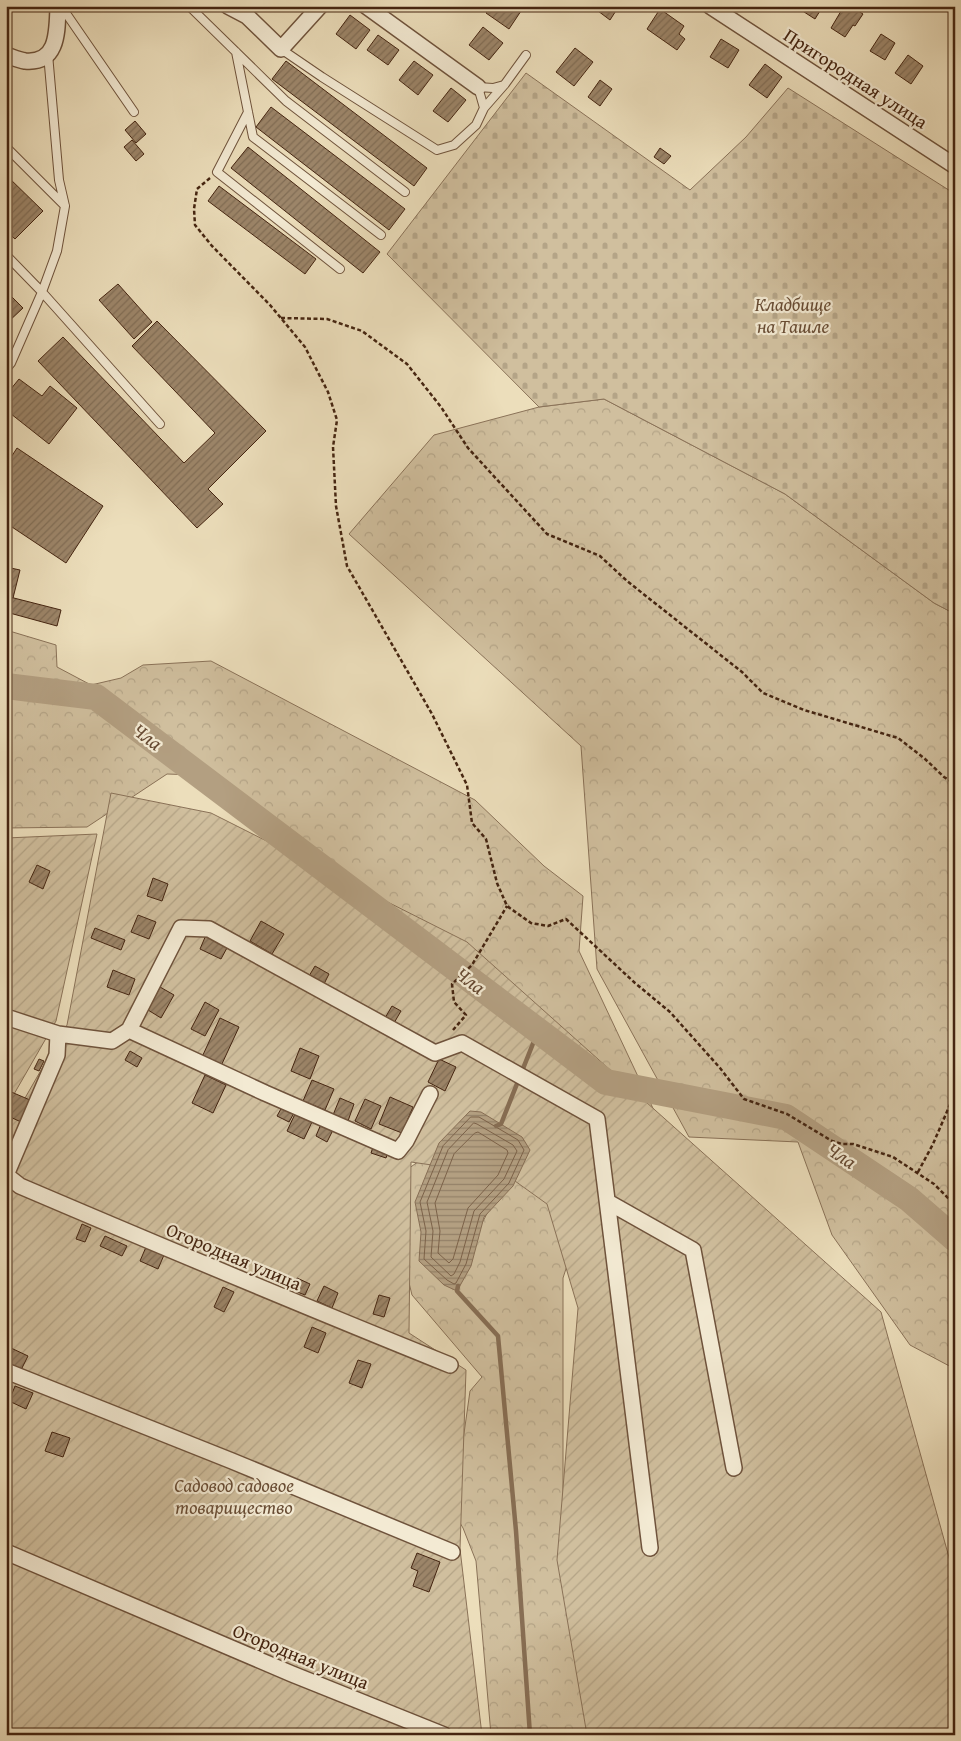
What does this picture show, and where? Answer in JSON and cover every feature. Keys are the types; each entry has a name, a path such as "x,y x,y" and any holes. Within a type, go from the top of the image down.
{"street":[{"path":"6,55 25,61 41,58 48,54 55,44 59,6"},
{"path":"228,6 247,16 281,49 320,6"},
{"path":"366,6 478,87"},
{"name":"Пригородная улица","path":"710,6 955,166"},
{"path":"6,1016 58,1034 112,1041 129,1030 181,928 209,929 435,1053 462,1043 597,1119 650,1548"},
{"path":"129,1030 265,1093 398,1150 406,1141 430,1094"},
{"name":"Огородная улица","path":"58,1034 58,1055 6,1175 20,1186 138,1237 297,1304 450,1365"},
{"path":"608,1202 693,1250 734,1468"},
{"path":"6,1371 232,1461 452,1552"},
{"name":"Огородная улица","path":"6,1552 292,1674 444,1735"}],"lane":[{"path":"59,6 134,112"},
{"path":"189,6 286,101 405,192"},
{"path":"281,49 437,150 454,145 476,125 484,108 505,84 526,55"},
{"path":"236,52 253,137 381,235"},
{"path":"6,368 11,363 42,292 57,251 65,206 59,180 48,54"},
{"path":"484,108 478,87 493,88 505,84"},
{"path":"248,112 217,172 340,269"},
{"path":"6,147 65,206"},
{"path":"6,255 42,292 160,424"}],"path":[{"path":"217,172 197,189 194,209 195,224 212,246 281,318 305,347 328,392 337,420 333,447 336,506 347,566 432,714 467,785 472,823 486,839 497,883 507,906 531,923 548,926 566,919 635,983 670,1012 720,1068 744,1099 787,1114 832,1141 852,1144 893,1157 934,1184 955,1205"},
{"path":"281,318 327,319 362,332 407,364 441,407 468,448 547,534 600,556 627,581 742,672 763,693 804,710 898,738 955,784"},
{"path":"453,1030 466,1015 454,1002 452,984 472,966 507,906"},
{"path":"918,1172 933,1144 955,1093"}],"green space":[{"name":"Кладбище на Ташле","path":"526,73 690,190 746,137 788,88 955,194 955,614 934,603 785,494 604,399 539,407 387,254"},
{"path":"604,399 785,494 934,603 955,614 955,1369 910,1345 832,1235 798,1142 689,1137 597,969 581,746 349,534 434,435 539,407"},
{"path":"6,630 56,645 57,667 91,685 121,678 143,665 211,661 475,800 544,866 583,896 579,951 658,1119 436,962 202,792 196,775 167,774 87,827 6,828"},
{"name":"Садовод садовое товарищество","path":"111,793 211,813 467,942 881,1312 955,1579 955,1735 587,1735 557,1560 578,1308 547,1204 508,1176 411,1162 409,1333 466,1370 460,1549 482,1735 6,1735 6,1131 67,1025"},
{"path":"97,834 56,1021 6,1108 6,838"},
{"path":"516,1144 573,1247 563,1278 563,1558 605,1735 491,1735 476,1561 463,1528 453,1511 470,1391 482,1377 412,1295 398,1238 401,1174 426,1156 434,1173 475,1236 489,1210"}],"water":[{"path":"470,1111 481,1112 522,1137 530,1150 513,1186 484,1217 471,1266 457,1291 444,1285 419,1261 421,1232 415,1202 439,1143"}],"building":[{"path":"491,6 520,6 523,8 509,29 486,13"},
{"path":"595,6 619,6 610,20 594,8"},
{"path":"803,6 823,6 815,19 801,10"},
{"path":"844,6 851,6 863,14 845,37 831,28"},
{"path":"660,9 684,26 679,34 685,39 677,50 647,29"},
{"path":"350,15 370,30 356,49 336,34"},
{"path":"483,27 503,43 489,60 469,45"},
{"path":"881,34 895,43 885,60 870,51"},
{"path":"378,35 399,50 388,65 367,50"},
{"path":"721,39 739,50 728,68 710,57"},
{"path":"575,48 593,62 574,86 556,72"},
{"path":"908,55 923,66 911,84 895,73"},
{"path":"286,61 427,168 414,186 272,79"},
{"path":"414,61 433,75 418,95 399,80"},
{"path":"765,64 782,77 767,98 749,85"},
{"path":"600,80 612,89 600,106 588,97"},
{"path":"451,88 466,100 448,122 433,111"},
{"path":"271,107 405,209 389,230 256,127"},
{"path":"135,121 146,134 136,143 125,130"},
{"path":"132,140 144,154 136,161 124,147"},
{"path":"248,147 380,252 363,273 231,168"},
{"path":"660,148 671,156 664,164 654,157"},
{"path":"6,175 43,211 15,239 6,231"},
{"path":"219,186 316,259 305,274 208,201"},
{"path":"118,284 152,322 134,339 99,300"},
{"path":"6,291 23,308 6,324"},
{"path":"157,321 266,431 208,489 223,504 197,528 38,361 63,337 184,463 215,433 132,346"},
{"path":"19,379 42,396 50,386 77,408 49,444 6,410 6,395"},
{"path":"17,448 103,506 66,563 6,523 6,465"},
{"path":"6,567 20,570 13,598 6,596"},
{"path":"6,596 61,610 57,626 6,612"},
{"path":"37,865 50,871 43,889 29,882"},
{"path":"153,878 168,884 162,901 147,896"},
{"path":"138,915 156,922 149,939 131,932"},
{"path":"261,921 284,934 272,954 250,941"},
{"path":"95,928 125,940 121,950 91,938"},
{"path":"206,935 228,946 221,959 200,949"},
{"path":"315,966 329,974 324,984 309,976"},
{"path":"113,970 135,979 129,995 107,987"},
{"path":"160,987 174,995 161,1018 148,1010"},
{"path":"205,1002 219,1010 205,1036 191,1029"},
{"path":"392,1006 401,1011 394,1023 385,1018"},
{"path":"220,1018 239,1027 221,1066 202,1057"},
{"path":"300,1048 319,1056 310,1079 291,1071"},
{"path":"130,1051 142,1058 137,1067 125,1060"},
{"path":"39,1059 44,1061 39,1071 34,1069"},
{"path":"439,1059 456,1067 445,1091 428,1082"},
{"path":"205,1075 226,1085 213,1113 192,1103"},
{"path":"312,1080 334,1089 325,1110 303,1101"},
{"path":"9,1091 30,1100 21,1122 6,1115 6,1098"},
{"path":"390,1097 413,1107 402,1133 379,1124"},
{"path":"340,1098 354,1104 348,1121 333,1115"},
{"path":"365,1099 381,1106 371,1129 355,1121"},
{"path":"282,1107 294,1113 289,1122 277,1116"},
{"path":"295,1114 312,1122 304,1139 287,1131"},
{"path":"321,1124 333,1130 327,1142 316,1136"},
{"path":"374,1144 389,1149 386,1158 371,1153"},
{"path":"82,1224 91,1228 85,1242 76,1239"},
{"path":"105,1236 127,1246 122,1256 100,1246"},
{"path":"146,1247 164,1255 158,1269 140,1261"},
{"path":"297,1278 310,1284 305,1295 292,1290"},
{"path":"324,1286 338,1293 332,1308 317,1301"},
{"path":"223,1287 234,1292 224,1312 214,1307"},
{"path":"379,1295 390,1298 384,1317 373,1314"},
{"path":"312,1327 326,1333 318,1353 304,1347"},
{"path":"11,1348 28,1356 20,1372 6,1365 6,1358"},
{"path":"358,1360 371,1364 362,1388 349,1383"},
{"path":"15,1386 33,1393 26,1409 9,1401"},
{"path":"52,1432 70,1438 63,1457 45,1451"},
{"path":"417,1553 440,1562 429,1592 413,1586 418,1571 411,1568"}],"waterway":[{"name":"Чла","path":"6,686 96,697 606,1082 786,1117 909,1199 955,1239"},
{"path":"496,1126 501,1124 538,1031"},
{"path":"458,1286 457,1291 498,1336 516,1531 530,1735"}]}
